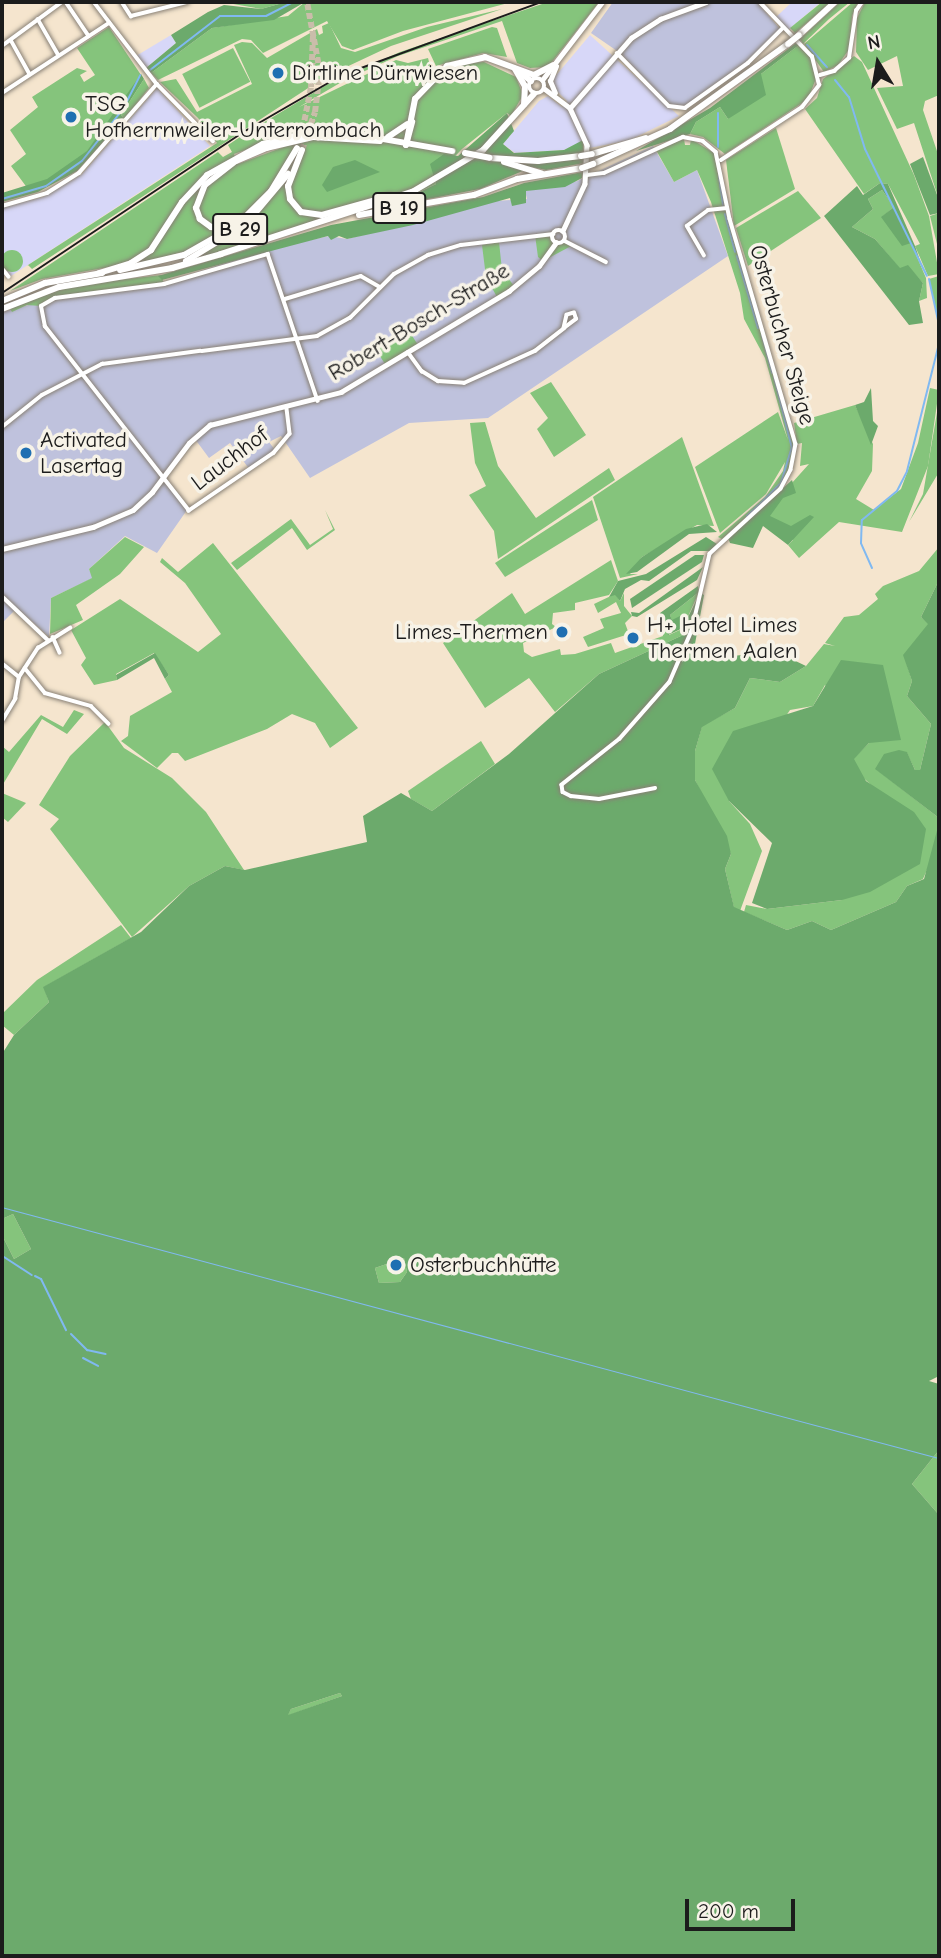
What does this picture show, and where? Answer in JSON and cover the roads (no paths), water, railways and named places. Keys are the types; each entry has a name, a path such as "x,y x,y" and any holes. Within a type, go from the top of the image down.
{"highway":[{"name":"B 19","path":"162,269 340,218 474,195 522,178 557,174 593,164 676,125 788,44 835,2"},
{"path":"406,144 424,88 442,69 465,59 485,57 537,74 554,65"},
{"path":"514,67 531,80"},
{"path":"514,67 526,90 517,115"},
{"name":"B 19","path":"296,161 288,183 290,199 296,209 313,216 426,186 471,159 517,115 534,94"},
{"name":"B 19","path":"493,158 581,156 676,125"},
{"path":"370,135 394,136 410,126"},
{"path":"410,126 428,146"},
{"name":"B 29","path":"99,273 131,263 151,250 196,186 243,152 306,133 370,135 406,144 428,146"},
{"name":"B 19","path":"243,219 226,228 211,227 200,219 196,202 205,185 254,153 321,137 406,144 465,153 557,174"},
{"name":"B 19","path":"428,146 452,151"},
{"name":"B 29","path":"2,301 45,283 184,255 243,219 271,191 300,149 296,161 267,203 232,235 162,269 59,287 2,309"},
{"path":"340,218 426,186"}],"street":[{"path":"2,46 64,2 89,36"},
{"path":"94,2 157,85 213,141"},
{"path":"122,2 131,16 187,2"},
{"path":"542,80 602,2"},
{"path":"569,108 617,52 647,26 706,2"},
{"path":"587,175 604,173 683,137 704,141 721,159 807,104 815,95 820,75 812,57 759,2"},
{"path":"820,75 834,71 852,52 856,11 862,2"},
{"path":"38,19 59,54"},
{"path":"2,93 4,86 110,23"},
{"path":"617,52 677,109 730,77 783,28"},
{"path":"11,40 29,72"},
{"path":"560,58 550,81 569,108 587,145 587,175 563,231 565,240"},
{"path":"542,80 531,80 529,88 534,94 545,89"},
{"path":"542,80 545,89 558,96"},
{"path":"2,206 47,193 79,173 157,85"},
{"name":"Osterbucher Steige","path":"655,788 599,799 571,796 563,792 562,785 620,739 670,682 692,631 710,554 780,489 795,452 793,429 727,208 721,159"},
{"path":"704,256 687,226 708,210 727,208"},
{"path":"2,427 42,395 81,373 114,360 298,341 351,318 405,267 442,249 563,231"},
{"path":"552,234 556,243 565,240 606,262"},
{"name":"Robert-Bosch-Straße","path":"2,549 114,520 133,510 164,477 189,443 210,425 318,401 408,352 524,279 556,243"},
{"path":"164,477 45,327 41,306 55,298 164,284 268,254 318,401"},
{"path":"2,268 9,277"},
{"path":"285,299 361,276 381,287"},
{"path":"408,352 422,371 438,381 464,383 502,370 565,328"},
{"name":"Lauchhof","path":"164,477 189,511 262,463 290,434 287,409"},
{"path":"2,596 48,640"},
{"path":"2,721 15,699 19,677 24,668 48,640 70,628"},
{"path":"53,637 60,653"},
{"path":"2,663 19,677"},
{"path":"24,668 45,693 91,705 109,724"}],"water":[{"path":"2,1207 938,1458 2,1208"}],"waterway":[{"path":"150,70 220,16 266,16 294,2"},
{"path":"807,45 827,67"},
{"path":"2,199 46,186 82,161 123,109 140,75"},
{"path":"835,80 849,97 865,149 927,276"},
{"path":"718,113 718,147"},
{"path":"719,176 723,206"},
{"path":"725,214 735,252"},
{"path":"737,256 758,328"},
{"path":"929,279 939,325"},
{"path":"762,335 772,373"},
{"path":"872,568 861,543 862,520 897,491 907,471 939,344"},
{"path":"760,504 781,483 792,448 774,377"},
{"path":"747,516 759,505"},
{"path":"4,1257 32,1275"},
{"path":"35,1276 41,1279 66,1330"},
{"path":"71,1334 87,1350 106,1354"},
{"path":"83,1358 98,1366"}],"tunnel":[{"path":"302,150 315,112 320,72 307,2"},
{"path":"301,138 311,87 313,35"}],"railway":[{"path":"2,293 245,131 342,75 541,2"}],"place":[{"name":"Dirtline Dürrwiesen","path":"278,73"},
{"name":"TSG Hofherrnweiler-Unterrombach","path":"71,117"},
{"name":"Activated Lasertag","path":"26,453"},
{"name":"Limes-Thermen","path":"562,632"},
{"name":"H+ Hotel Limes Thermen Aalen","path":"633,638"},
{"name":"Osterbuchhütte","path":"396,1265"}]}
